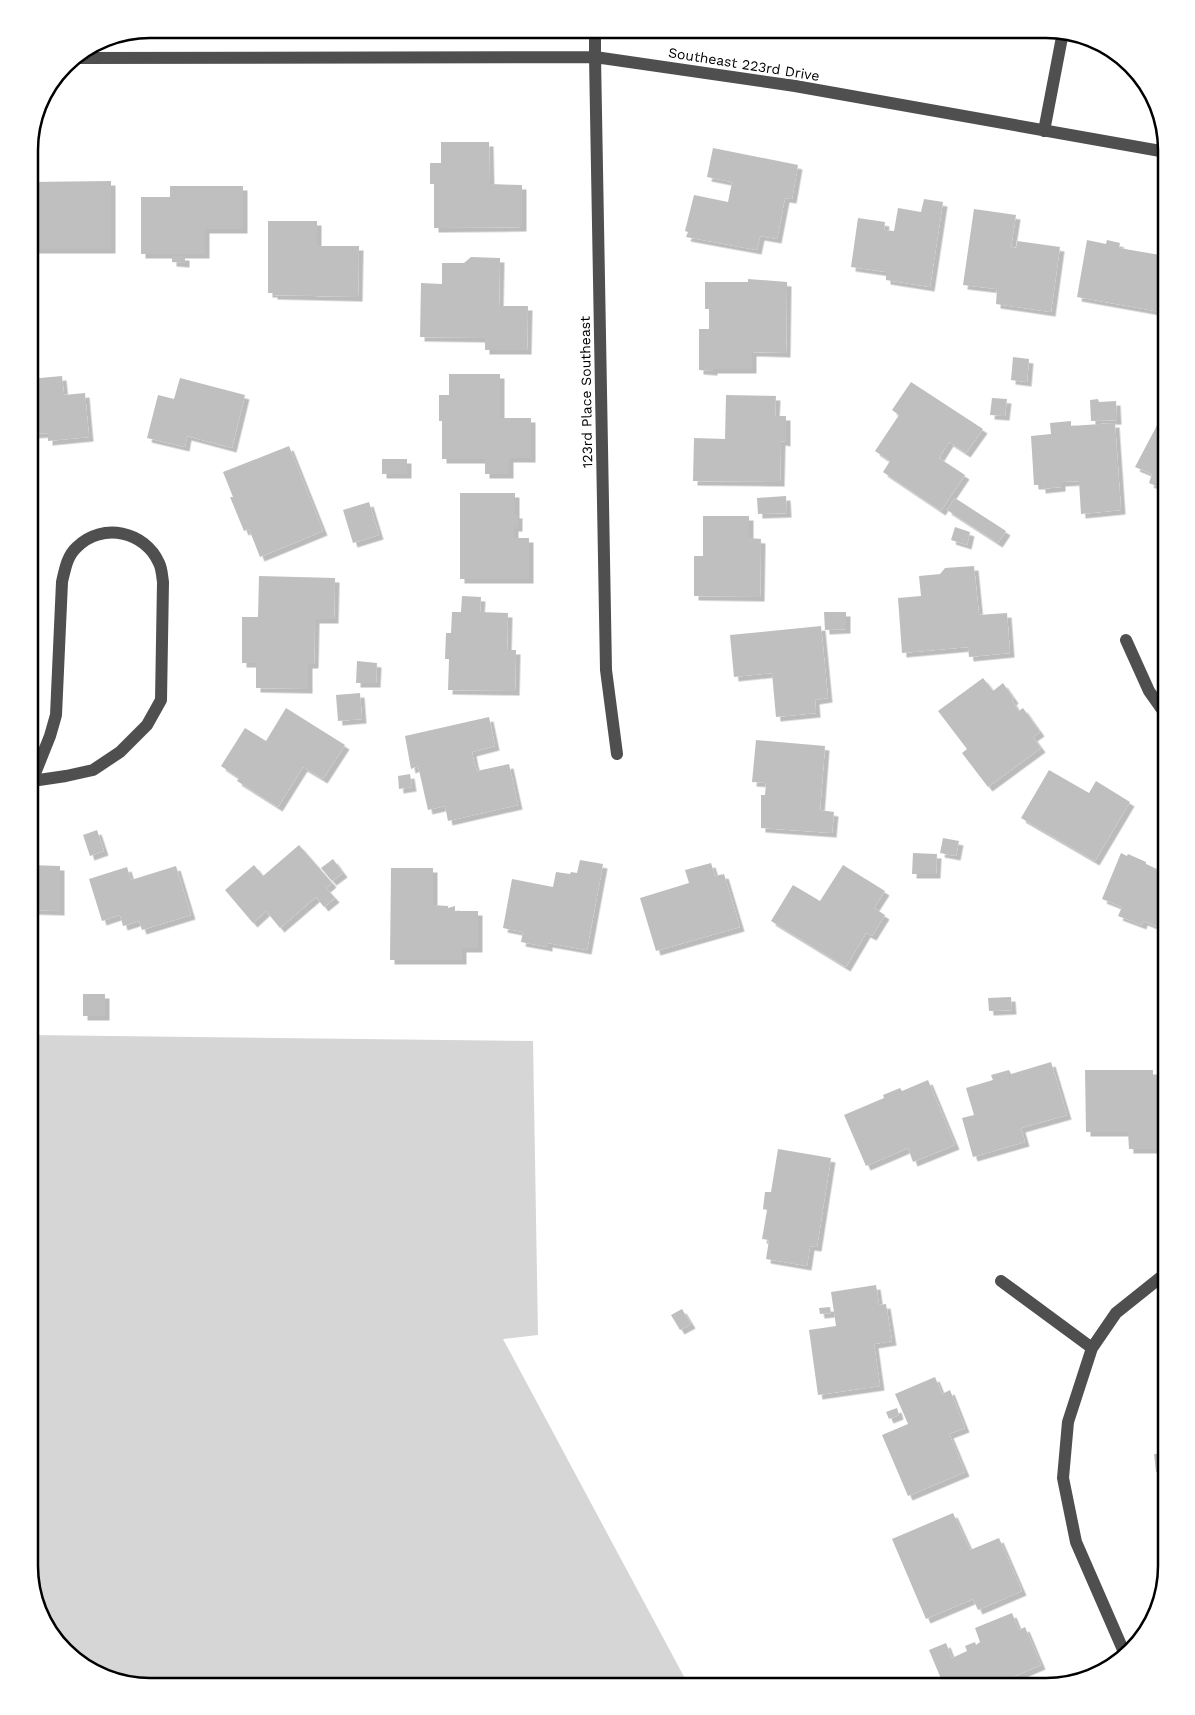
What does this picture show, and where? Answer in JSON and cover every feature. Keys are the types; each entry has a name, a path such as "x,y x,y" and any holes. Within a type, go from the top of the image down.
{"street":[{"name":"123rd Place Southeast","path":"595,38 606,670 617,754"},
{"path":"1044,131 1062,38"},
{"name":"Southeast 223rd Drive","path":"85,58 594,57 796,86 1158,151"},
{"path":"38,763 50,736 56,715 62,582 66,563 77,547 93,536 113,532 132,536 148,547 159,563 163,582 161,700 147,725 120,752 93,770 38,780"},
{"path":"1126,640 1149,691 1158,704"},
{"path":"1122,1647 1076,1542 1064,1478 1068,1422 1092,1348 1116,1313 1158,1279"},
{"path":"1001,1281 1092,1348"}],"shaded area":[{"path":"38,1035 533,1041 538,1335 503,1339 684,1678 142,1677 113,1672 93,1662 70,1645 61,1634 46,1608 38,1580"}],"building":[{"path":"441,142 489,142 490,184 522,185 522,227 434,228 434,184 430,184 430,163 441,163"},
{"path":"713,148 798,165 792,199 785,198 777,239 760,236 757,250 686,237 688,232 685,231 694,195 728,202 732,182 707,177"},
{"path":"111,181 111,249 38,249 38,182"},
{"path":"170,186 243,186 243,229 205,229 205,254 141,254 141,197 170,197"},
{"path":"924,199 943,202 930,287 886,280 886,272 851,267 858,218 885,222 884,230 894,231 898,208 921,212"},
{"path":"974,209 1016,215 1011,247 1016,248 1017,241 1060,247 1051,312 996,304 997,289 963,285"},
{"path":"268,221 317,221 317,246 359,246 358,297 273,295 273,293 268,293"},
{"path":"1087,240 1106,244 1107,240 1120,243 1119,248 1158,255 1158,311 1077,297"},
{"path":"172,256 185,256 185,263 172,262"},
{"path":"471,257 500,258 499,306 528,306 527,350 485,350 485,338 420,337 421,283 442,284 442,263 464,263"},
{"path":"748,279 787,282 786,353 752,352 752,369 699,370 699,329 709,329 709,309 705,309 705,282 748,282"},
{"path":"1013,357 1029,359 1027,382 1011,380"},
{"path":"449,374 500,374 500,418 531,418 531,458 509,458 509,474 485,474 485,459 442,459 442,421 439,421 439,395 449,395"},
{"path":"62,376 64,395 85,393 89,437 48,441 48,433 38,434 38,378"},
{"path":"180,378 245,395 232,448 187,436 185,447 147,438 158,395 174,399"},
{"path":"911,382 983,429 966,453 949,442 939,458 965,475 941,511 883,472 890,461 875,451 899,415 892,410"},
{"path":"726,395 776,396 775,416 786,416 786,442 781,441 780,482 693,481 694,438 725,439"},
{"path":"992,398 1007,399 1005,416 990,415"},
{"path":"1098,399 1099,402 1116,401 1117,420 1091,421 1090,400"},
{"path":"1071,421 1071,426 1115,423 1121,510 1081,514 1079,481 1061,482 1061,487 1041,489 1041,485 1034,485 1031,436 1051,434 1050,423"},
{"path":"1158,423 1158,487 1149,483 1152,474 1135,467"},
{"path":"289,446 323,531 260,557 249,529 244,531 230,497 233,497 223,472"},
{"path":"382,459 407,459 407,474 382,474"},
{"path":"460,493 515,493 515,514 518,514 518,527 514,527 514,538 529,538 529,579 460,579"},
{"path":"786,496 787,513 758,514 757,498"},
{"path":"955,498 1006,531 998,543 947,510"},
{"path":"369,502 379,535 353,543 343,510"},
{"path":"703,516 749,516 749,538 761,539 760,597 694,596 694,556 703,556"},
{"path":"955,527 970,532 967,545 951,540"},
{"path":"974,566 979,615 1007,613 1010,653 969,657 968,647 902,653 898,598 921,596 919,576 940,574 945,568"},
{"path":"259,576 335,578 334,619 315,619 314,664 308,664 308,689 256,688 256,663 242,663 242,617 258,617"},
{"path":"462,596 481,597 480,612 508,613 507,650 516,650 515,691 448,690 449,659 445,659 446,633 451,633 452,612 461,612"},
{"path":"824,612 846,612 846,629 825,630"},
{"path":"821,626 828,698 815,700 816,713 776,717 772,673 734,677 730,635"},
{"path":"357,661 377,663 376,683 356,683"},
{"path":"983,678 993,691 1003,683 1014,699 1012,701 1019,711 1023,708 1040,732 1033,737 1041,748 988,787 962,753 967,749 938,711"},
{"path":"360,693 362,719 338,721 336,695"},
{"path":"286,708 345,745 323,779 303,767 278,807 237,781 239,778 221,766 245,728 266,741"},
{"path":"489,717 495,746 472,752 474,762 477,771 509,764 518,805 448,821 445,806 428,810 418,766 411,769 405,736"},
{"path":"756,740 825,746 820,810 834,812 832,833 761,828 761,795 765,795 766,783 752,782"},
{"path":"1049,770 1089,793 1096,781 1130,802 1095,861 1021,818"},
{"path":"410,774 412,787 399,789 398,776"},
{"path":"97,830 104,851 90,856 83,835"},
{"path":"943,838 959,841 956,856 940,853"},
{"path":"299,845 332,883 326,888 335,898 324,907 316,897 280,928 266,911 253,923 225,890 254,865 263,876"},
{"path":"913,853 937,854 936,874 912,874"},
{"path":"1121,853 1146,862 1146,864 1158,870 1158,927 1143,921 1142,925 1118,916 1122,907 1102,899"},
{"path":"333,859 343,873 332,881 321,868"},
{"path":"580,860 603,864 587,950 548,943 548,947 521,942 523,932 503,928 512,879 553,887 556,872 577,873"},
{"path":"711,863 715,876 724,874 740,927 656,951 640,898 689,883 685,870"},
{"path":"38,865 60,866 60,911 38,910"},
{"path":"843,865 885,891 874,908 885,915 872,936 866,933 846,967 771,921 793,885 820,901"},
{"path":"176,866 191,915 142,930 139,921 123,926 120,915 102,921 89,879 127,867 131,880"},
{"path":"391,868 433,868 433,905 448,906 448,908 455,906 455,911 478,911 478,948 462,948 462,960 390,960"},
{"path":"83,994 105,994 105,1016 83,1016"},
{"path":"1011,997 1012,1010 989,1011 988,998"},
{"path":"1051,1062 1067,1115 1021,1128 1025,1142 973,1157 962,1118 974,1115 966,1088 993,1080 991,1075 1009,1070 1011,1074"},
{"path":"1085,1070 1153,1070 1153,1075 1158,1075 1158,1149 1129,1149 1128,1132 1086,1132"},
{"path":"928,1080 955,1145 913,1162 908,1148 866,1166 844,1115 884,1098 883,1095 900,1088 902,1091"},
{"path":"778,1149 831,1158 817,1247 810,1246 807,1266 766,1259 769,1240 762,1239 767,1210 763,1209 765,1192 771,1192"},
{"path":"876,1285 879,1305 886,1304 892,1341 874,1344 880,1386 818,1395 809,1330 836,1326 831,1292"},
{"path":"830,1307 831,1313 820,1314 819,1308"},
{"path":"682,1309 691,1324 680,1330 671,1315"},
{"path":"935,1377 942,1394 950,1390 965,1428 949,1434 965,1472 908,1496 882,1435 908,1424 895,1394"},
{"path":"897,1408 899,1415 889,1419 886,1412"},
{"path":"1154,1454 1158,1454 1158,1472 1156,1472"},
{"path":"953,1513 970,1550 999,1538 1022,1591 978,1610 973,1599 926,1619 892,1539"},
{"path":"1012,1613 1019,1630 1025,1627 1041,1665 1010,1678 941,1678 929,1650 946,1643 952,1658 967,1651 965,1646 975,1642 976,1645 980,1642 975,1628"}]}
